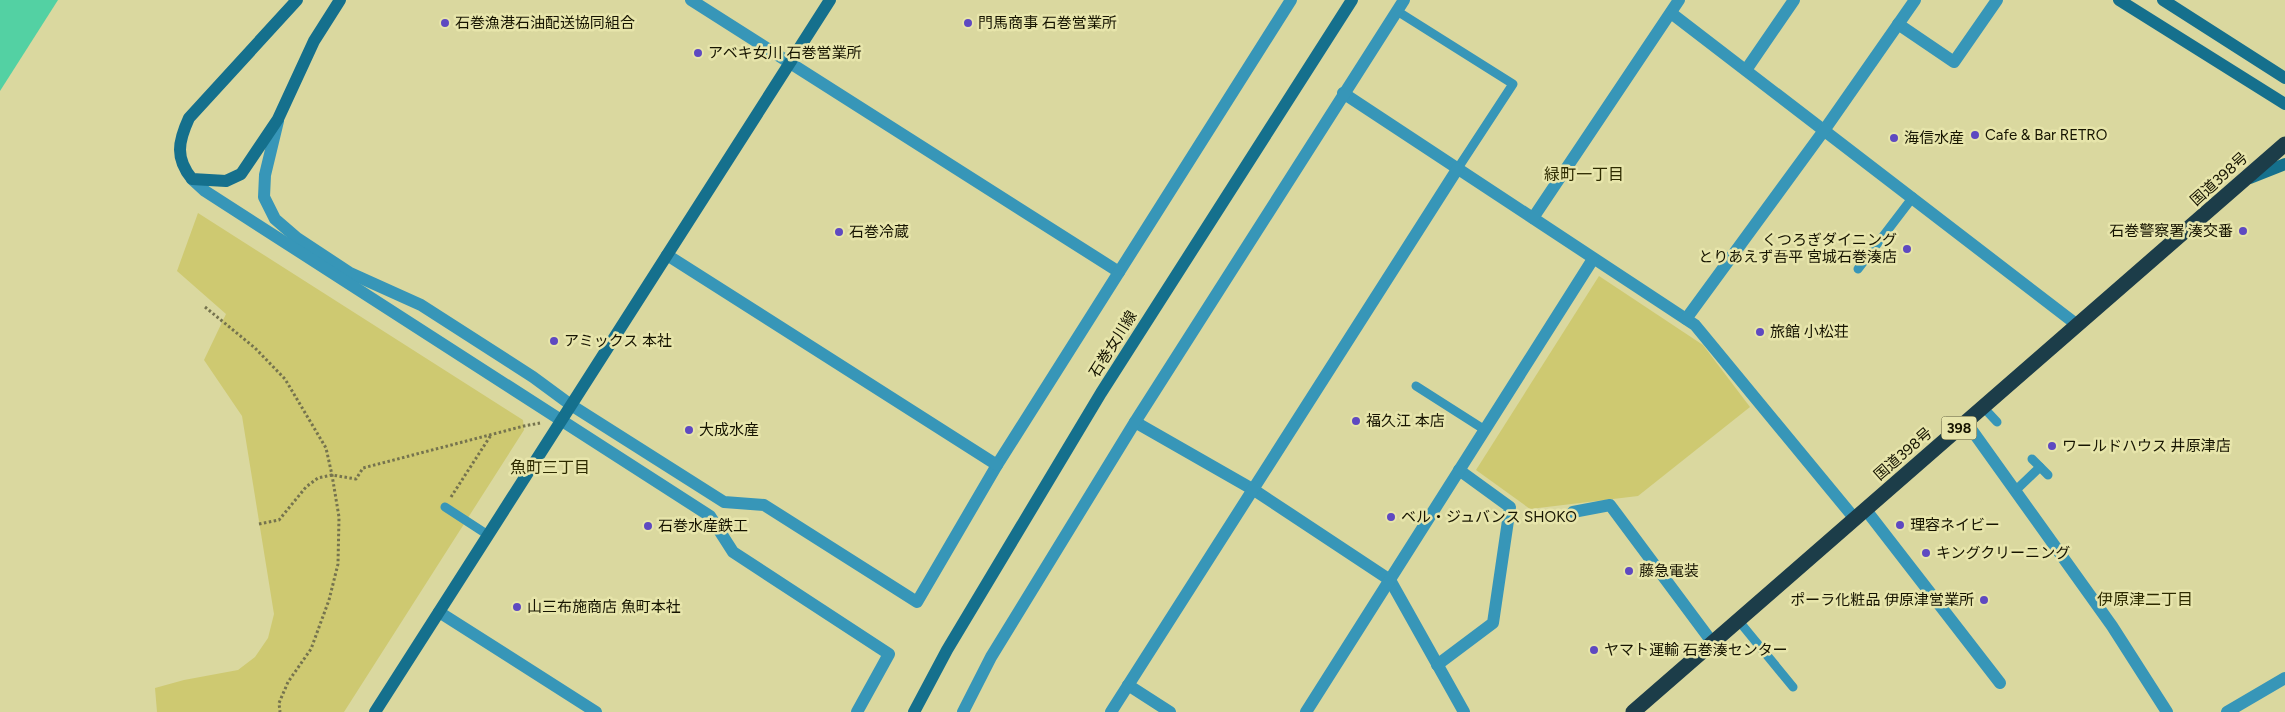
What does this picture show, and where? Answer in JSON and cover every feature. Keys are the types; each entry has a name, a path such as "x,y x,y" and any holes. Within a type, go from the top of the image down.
{"highway":[{"name":"国道398号","path":"1640,710 1712,642 2285,144"}],"street":[{"path":"297,0 189,118 179,147 181,162 192,179 204,192 710,516 733,552 889,654 857,712"},
{"path":"192,179 226,181 241,174 278,119 314,41 340,0"},
{"path":"691,0 1118,272"},
{"path":"375,712 830,0"},
{"path":"278,119 265,175 264,196 275,219 297,238 350,273 420,305 533,377 571,405 724,502 764,505 917,602 997,465 1292,0"},
{"name":"石巻女川線","path":"914,712 947,650 1102,393 1352,0"},
{"path":"963,712 991,658 1135,422 1342,93 1404,0"},
{"path":"1533,218 1679,0"},
{"path":"1746,70 1794,0"},
{"path":"1686,319 1825,129 1915,0"},
{"path":"1898,24 1954,62 1997,0"},
{"path":"2119,0 2285,104"},
{"path":"2163,0 2285,78"},
{"path":"1670,13 1825,129 2076,324"},
{"path":"1342,93 1696,326 1860,514 2000,683"},
{"path":"2244,180 2285,164"},
{"path":"1111,712 1458,168"},
{"path":"667,255 997,465"},
{"path":"1306,712 1593,259"},
{"path":"1135,422 1254,490 1390,580 1464,712"},
{"path":"1966,422 2112,626 2167,712"},
{"path":"1437,665 1493,623 1510,507 1459,470"},
{"path":"1573,512 1610,505 1712,642"},
{"path":"439,612 596,712"},
{"path":"2227,712 2285,678"},
{"path":"1128,686 1170,712"}],"lane":[{"path":"1396,11 1513,84 1458,168"},
{"path":"1858,269 1913,197"},
{"path":"1416,386 1485,430"},
{"path":"1983,408 1997,422"},
{"path":"2032,459 2048,475"},
{"path":"2015,490 2040,467"},
{"path":"444,507 488,535"},
{"path":"1738,620 1793,687"}],"path":[{"path":"205,307 255,348 285,379 326,448 332,475 339,517 338,564 323,616 310,648 288,682 279,703 280,712"},
{"path":"259,524 279,520 306,487 318,478 332,475 356,479 363,468 524,426 560,421"},
{"path":"444,507 492,434"}],"shaded area":[{"path":"0,0 58,0 0,91"},
{"path":"198,213 523,420 524,430 344,712 157,712 155,688 184,680 238,670 255,657 268,638 274,614 242,416 204,360 226,314 177,271"},
{"path":"1599,276 1703,345 1750,407 1638,496 1530,509 1476,470"}],"place":[{"name":"石巻漁港石油配送協同組合","path":"445,23"},
{"name":"門馬商事 石巻営業所","path":"968,23"},
{"name":"アベキ女川 石巻営業所","path":"698,53"},
{"name":"Cafe & Bar RETRO","path":"1975,135"},
{"name":"海信水産","path":"1894,138"},
{"name":"石巻警察署 湊交番","path":"2243,231"},
{"name":"石巻冷蔵","path":"839,232"},
{"name":"くつろぎダイニング とりあえず吾平 宮城石巻湊店","path":"1907,249"},
{"name":"旅館 小松荘","path":"1760,332"},
{"name":"アミックス 本社","path":"554,341"},
{"name":"福久江 本店","path":"1356,421"},
{"name":"大成水産","path":"689,430"},
{"name":"ワールドハウス 井原津店","path":"2052,446"},
{"name":"ベル・ジュバンス SHOKO","path":"1391,517"},
{"name":"理容ネイビー","path":"1900,525"},
{"name":"石巻水産鉄工","path":"648,526"},
{"name":"キングクリーニング","path":"1926,553"},
{"name":"藤急電装","path":"1629,571"},
{"name":"ポーラ化粧品 伊原津営業所","path":"1984,600"},
{"name":"山三布施商店 魚町本社","path":"517,607"},
{"name":"ヤマト運輸 石巻湊センター","path":"1594,650"}],"district":[{"name":"緑町一丁目","path":"1584,174"},
{"name":"魚町三丁目","path":"550,467"},
{"name":"伊原津二丁目","path":"2145,599"}]}
